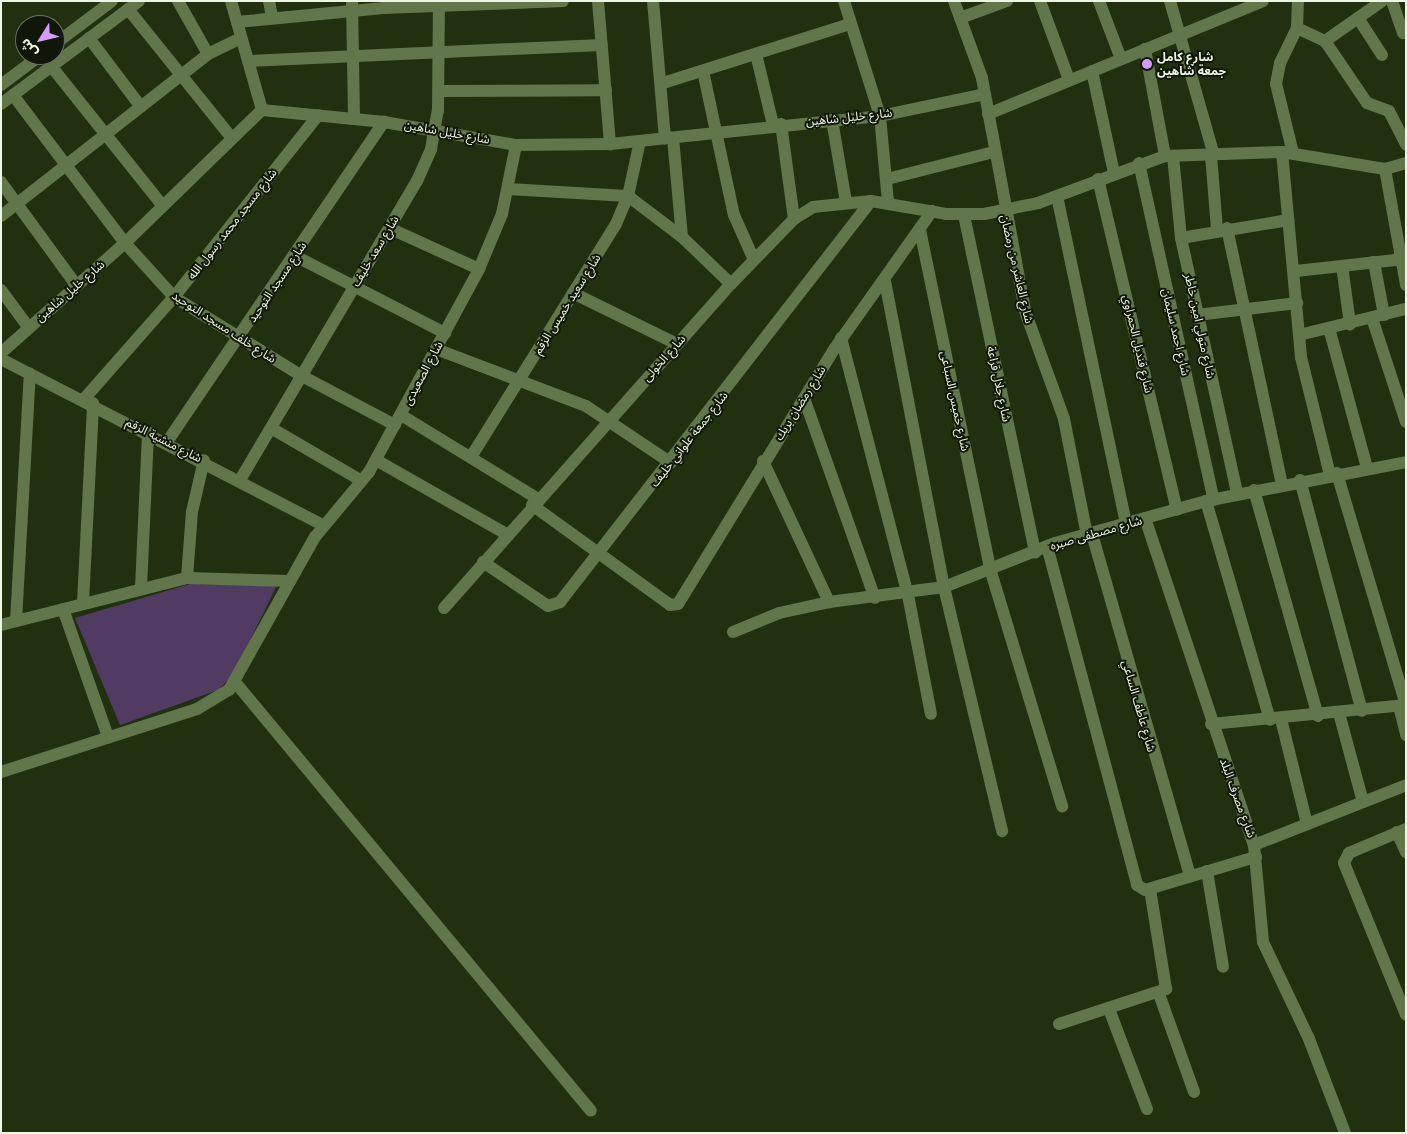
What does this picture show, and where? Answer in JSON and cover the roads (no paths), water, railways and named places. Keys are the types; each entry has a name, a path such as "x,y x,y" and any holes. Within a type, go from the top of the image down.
{"street":[{"path":"65,36 112,1"},
{"path":"1,104 139,1"},
{"path":"178,1 208,54"},
{"path":"231,1 262,110"},
{"path":"269,1 272,16"},
{"path":"237,22 319,6 563,1"},
{"path":"598,1 610,144"},
{"path":"653,1 682,237"},
{"path":"844,1 880,116 888,202"},
{"name":"شارع العاشر من رمضان","path":"954,1 985,94 1004,212 1025,311 1064,419 1090,534"},
{"path":"960,18 1008,1"},
{"path":"1040,1 1069,80"},
{"path":"1099,1 1120,59"},
{"path":"1170,1 1182,34 1213,155 1222,229 1244,309 1282,484"},
{"path":"1298,1 1297,28 1280,63 1276,84 1287,153 1289,220 1296,271 1299,336 1334,474 1402,706 1406,735"},
{"path":"1325,41 1358,18 1368,5 1382,1"},
{"path":"1392,1 1403,33"},
{"path":"988,114 1256,2"},
{"name":"شارع سعد خليف","path":"240,480 417,181 436,129 439,91 439,3"},
{"path":"352,5 354,119"},
{"path":"128,9 180,77 231,137"},
{"path":"1358,18 1382,55"},
{"path":"663,83 850,24"},
{"path":"1297,28 1325,41 1367,103 1389,111 1406,145"},
{"path":"89,38 141,107"},
{"path":"1,216 208,54 241,38"},
{"path":"248,61 439,49 602,45"},
{"name":"شارع متولي امين خاطر","path":"1145,49 1169,156 1181,238 1237,494"},
{"path":"756,54 778,125 794,219"},
{"path":"1,85 28,65"},
{"path":"51,66 162,205"},
{"path":"703,71 738,228 754,260"},
{"path":"1092,71 1114,172"},
{"path":"439,91 606,90"},
{"name":"شارع خليل شاهين","path":"1,353 125,243 231,137 262,110 436,129 516,145 610,144 778,125 880,116 985,94"},
{"name":"شارع خلف مسجد التوحيد","path":"12,95 125,243 174,297 238,339 302,376 398,420 471,457 535,502 598,554 670,606 680,602"},
{"name":"شارع مسجد محمد رسول الله","path":"88,401 174,297 318,115"},
{"path":"832,120 846,202"},
{"name":"شارع مسجد التوحيد","path":"167,442 295,256 384,122"},
{"name":"شارع سعيد خميس الزقم","path":"471,457 521,380 628,196 640,141"},
{"name":"شارع الصعيدى","path":"1,772 197,709 219,698 234,682 323,525 362,481 376,460 479,269 508,189 516,145"},
{"path":"887,179 994,152"},
{"name":"شارع الخولى","path":"444,608 506,534 731,284 794,219 813,207 846,202 871,201 888,202 964,216 1004,212 1058,196 1139,163 1169,156 1287,153 1385,169"},
{"name":"شارع احمد سليمان","path":"1139,163 1210,501 1307,824"},
{"path":"1404,167 1385,169 1406,285"},
{"name":"شارع قنديل الحمراوي","path":"1098,179 1177,510"},
{"path":"1,182 76,286"},
{"path":"508,189 628,196 682,237 731,284"},
{"path":"1058,196 1126,523"},
{"name":"شارع جمعة علواني خليف","path":"483,562 552,606 598,554 670,463 871,201"},
{"name":"شارع رمضان بريك","path":"680,602 763,462 841,338 885,281 932,211"},
{"name":"شارع جلال قراعة","path":"964,216 1035,553"},
{"path":"1181,238 1222,229 1289,220"},
{"path":"389,228 479,269"},
{"name":"شارع خميس السباعى","path":"920,230 991,572 1062,806"},
{"path":"295,256 445,333"},
{"path":"1296,271 1374,262 1402,256"},
{"path":"1374,262 1378,316 1406,422"},
{"path":"1342,266 1350,324"},
{"path":"885,281 944,587 1002,831"},
{"path":"1,290 29,328"},
{"path":"573,293 677,344"},
{"path":"1197,315 1297,303"},
{"path":"1299,336 1406,309"},
{"path":"1329,328 1367,468"},
{"path":"841,338 908,595 930,714"},
{"path":"436,349 521,380 609,419 670,463"},
{"name":"شارع منشية الزقم","path":"1,359 204,460 323,525"},
{"path":"16,621 30,373"},
{"path":"804,398 875,598"},
{"path":"83,603 88,401"},
{"path":"271,428 362,481"},
{"path":"141,588 148,432"},
{"path":"187,578 191,520 204,460"},
{"path":"376,460 506,534"},
{"path":"763,462 829,602"},
{"name":"شارع مصطفى صبره","path":"733,632 779,613 829,602 908,595 944,587 991,572 1047,546 1237,494 1300,480 1406,462"},
{"path":"1300,480 1362,711"},
{"path":"1254,490 1318,716"},
{"name":"شارع مصرف البلد","path":"1145,518 1211,724 1255,851 1263,942 1309,1039 1345,1133"},
{"name":"شارع عاطف الساعي","path":"1090,534 1190,876"},
{"path":"1047,546 1137,885 1150,889 1207,871 1255,851 1307,824 1406,785"},
{"path":"1,625 141,588 187,578 290,581"},
{"path":"63,608 108,738"},
{"path":"234,682 591,1111"},
{"path":"1211,724 1318,716 1402,706"},
{"path":"1338,714 1363,802"},
{"path":"1406,852 1402,830 1349,853 1344,863 1406,1015"},
{"path":"1207,871 1223,967"},
{"path":"1059,1024 1159,994 1168,985 1150,889"},
{"path":"1159,994 1194,1092"},
{"path":"1109,1009 1147,1109"}],"place":[{"name":"شارع كامل جمعة شاهين","path":"1147,64"}]}
